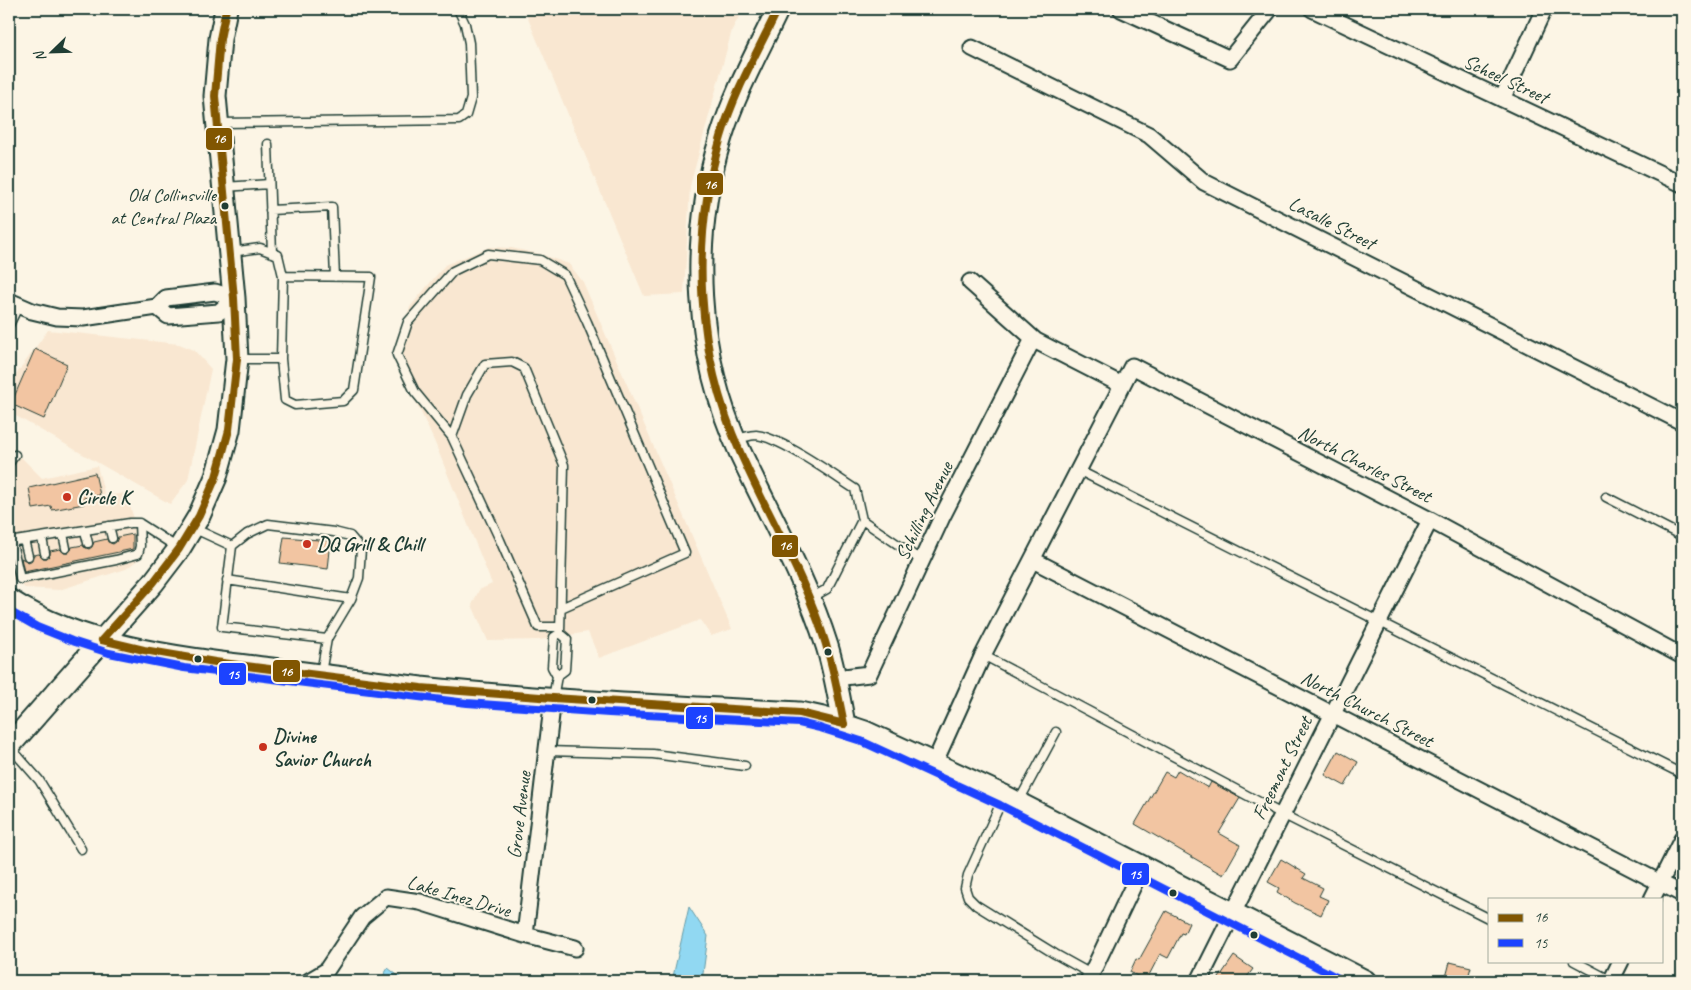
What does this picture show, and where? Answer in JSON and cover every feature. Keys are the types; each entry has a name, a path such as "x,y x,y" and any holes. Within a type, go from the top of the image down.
{"street":[{"path":"9,746 153,583 179,549 199,516 216,477 229,430 237,359 234,298 216,123 215,96 220,39 226,9"},
{"path":"778,9 736,97 721,136 708,190 702,229 701,288 705,332 714,378 735,440 809,599 824,638 836,678 844,724"},
{"path":"1121,9 1230,59 1270,9"},
{"name":"Scheel Street","path":"1312,9 1682,184"},
{"path":"1502,99 1544,9"},
{"name":"Lasalle Street","path":"972,48 1149,135 1204,182 1682,422"},
{"path":"934,764 984,655 1122,385 1036,341 970,282"},
{"path":"14,303 32,311 57,317 83,318 157,307 166,298 215,292 234,298"},
{"name":"Schilling Avenue","path":"836,678 869,674 942,516 1033,340 1036,341"},
{"name":"North Charles Street","path":"1122,385 1132,366 1430,520 1682,656"},
{"name":"Freemont Street","path":"1199,981 1430,520"},
{"name":"North Church Street","path":"1033,560 1682,894"},
{"path":"9,600 60,626 102,640 144,650 216,662 421,688 800,713 844,724 1012,800 1365,981"},
{"name":"Grove Avenue","path":"526,936 546,751 554,698"},
{"path":"1652,898 1682,839"},
{"path":"1090,978 1142,867"},
{"name":"Lake Inez Drive","path":"309,981 326,971 362,917 386,897 420,902 526,936 575,948"},
{"path":"1612,981 1621,962"}],"lane":[{"path":"216,123 459,120 466,115 471,98 470,43 465,24 458,9"},
{"path":"268,144 272,253"},
{"path":"224,187 269,184"},
{"path":"270,210 332,207 335,277"},
{"path":"230,252 260,248 278,255 283,276 281,359 285,400 295,405 343,401 354,390 371,277 283,276"},
{"path":"557,676 565,670 567,639 560,630 538,627 452,437 416,392 397,355 408,322 453,271 488,254 540,260 565,276 587,322 685,553 561,608"},
{"path":"9,325 14,303"},
{"path":"237,359 281,359"},
{"path":"452,437 467,395 485,364 512,362 524,368 564,465 560,630 554,637 552,666 557,676 554,698"},
{"path":"735,440 754,435 768,438 808,459 855,489 862,520 827,589 809,599"},
{"path":"9,463 15,455"},
{"path":"1078,470 1682,774"},
{"path":"1606,497 1682,536"},
{"path":"862,520 922,561"},
{"path":"139,523 140,546 138,554 32,574 20,579 10,542 139,523 179,549"},
{"path":"320,675 327,639 351,599 359,578 361,549 350,536 334,532 268,524 247,534 232,546 222,627 327,639"},
{"path":"109,526 112,538"},
{"path":"192,527 232,546"},
{"path":"85,531 88,543"},
{"path":"63,534 66,548"},
{"path":"42,538 45,553"},
{"path":"24,540 28,556"},
{"path":"228,580 351,599"},
{"path":"984,655 1282,814 1488,918"},
{"path":"1056,732 1012,800 968,876 966,888 968,898 994,917 1090,978"},
{"path":"9,746 39,780 81,849"},
{"path":"546,751 653,754 745,766"},
{"path":"1576,962 1612,981"}],"shaded area":[{"path":"524,9 743,9 732,30 690,186 684,294 644,296"},
{"path":"489,247 511,248 540,254 569,264 583,282 732,629 711,636 700,620 599,658 588,632 539,640 488,641 472,605 479,590 492,584 435,443 396,363 394,351 410,307 445,265"},
{"path":"48,330 179,344 194,350 211,369 188,480 170,504 9,412 9,377 13,379"},
{"path":"11,447 42,478 97,466 105,496 126,493 145,554 126,569 59,590 25,588 9,576 9,449"}],"water":[{"path":"689,907 708,936 702,981 672,981"},
{"path":"388,968 405,981 380,981"}],"building":[{"path":"35,349 67,364 44,419 11,404"},
{"path":"95,473 100,495 84,498 84,504 52,510 51,506 33,509 29,488"},
{"path":"133,534 133,549 24,572 21,558 29,562 32,560 33,555 39,554 43,558 47,558 50,555 50,551 60,549 64,553 68,553 72,547 83,545 89,549 94,542 107,539 108,542 113,544 118,537"},
{"path":"284,537 331,541 328,569 280,563"},
{"path":"1338,751 1358,762 1345,786 1325,775"},
{"path":"1178,770 1208,788 1211,782 1240,798 1219,833 1240,845 1223,875 1135,824 1165,772 1174,777"},
{"path":"1281,859 1306,874 1303,878 1323,888 1319,896 1328,900 1321,915 1277,892 1279,888 1268,882"},
{"path":"1166,911 1189,923 1184,934 1181,933 1168,958 1160,954 1146,981 1130,972 1136,959 1139,960"},
{"path":"1234,956 1253,969 1244,981 1217,981"},
{"path":"1450,962 1471,967 1467,981 1445,981"}],"transit line":[{"name":"16","path":"102,640 153,583 179,549 199,516 216,477 229,430 237,359 234,298 215,96 220,39 226,9"},
{"name":"16","path":"778,9 739,88 721,137 711,176 705,216 702,296 706,336 714,376 725,414 740,452 810,599 830,659 844,724"},
{"name":"15","path":"9,611 37,627 72,641 109,653 184,668 467,703 799,723 820,728 861,741 1000,805 1344,981"},
{"name":"16","path":"102,640 144,650 215,662 421,688 800,713 844,724"}],"place":[{"name":"Old Collinsville at Central Plaza","path":"225,206"},
{"name":"Circle K","path":"67,497"},
{"name":"DQ Grill & Chill","path":"307,544"},
{"name":"Divine Savior Church","path":"263,747"}]}
